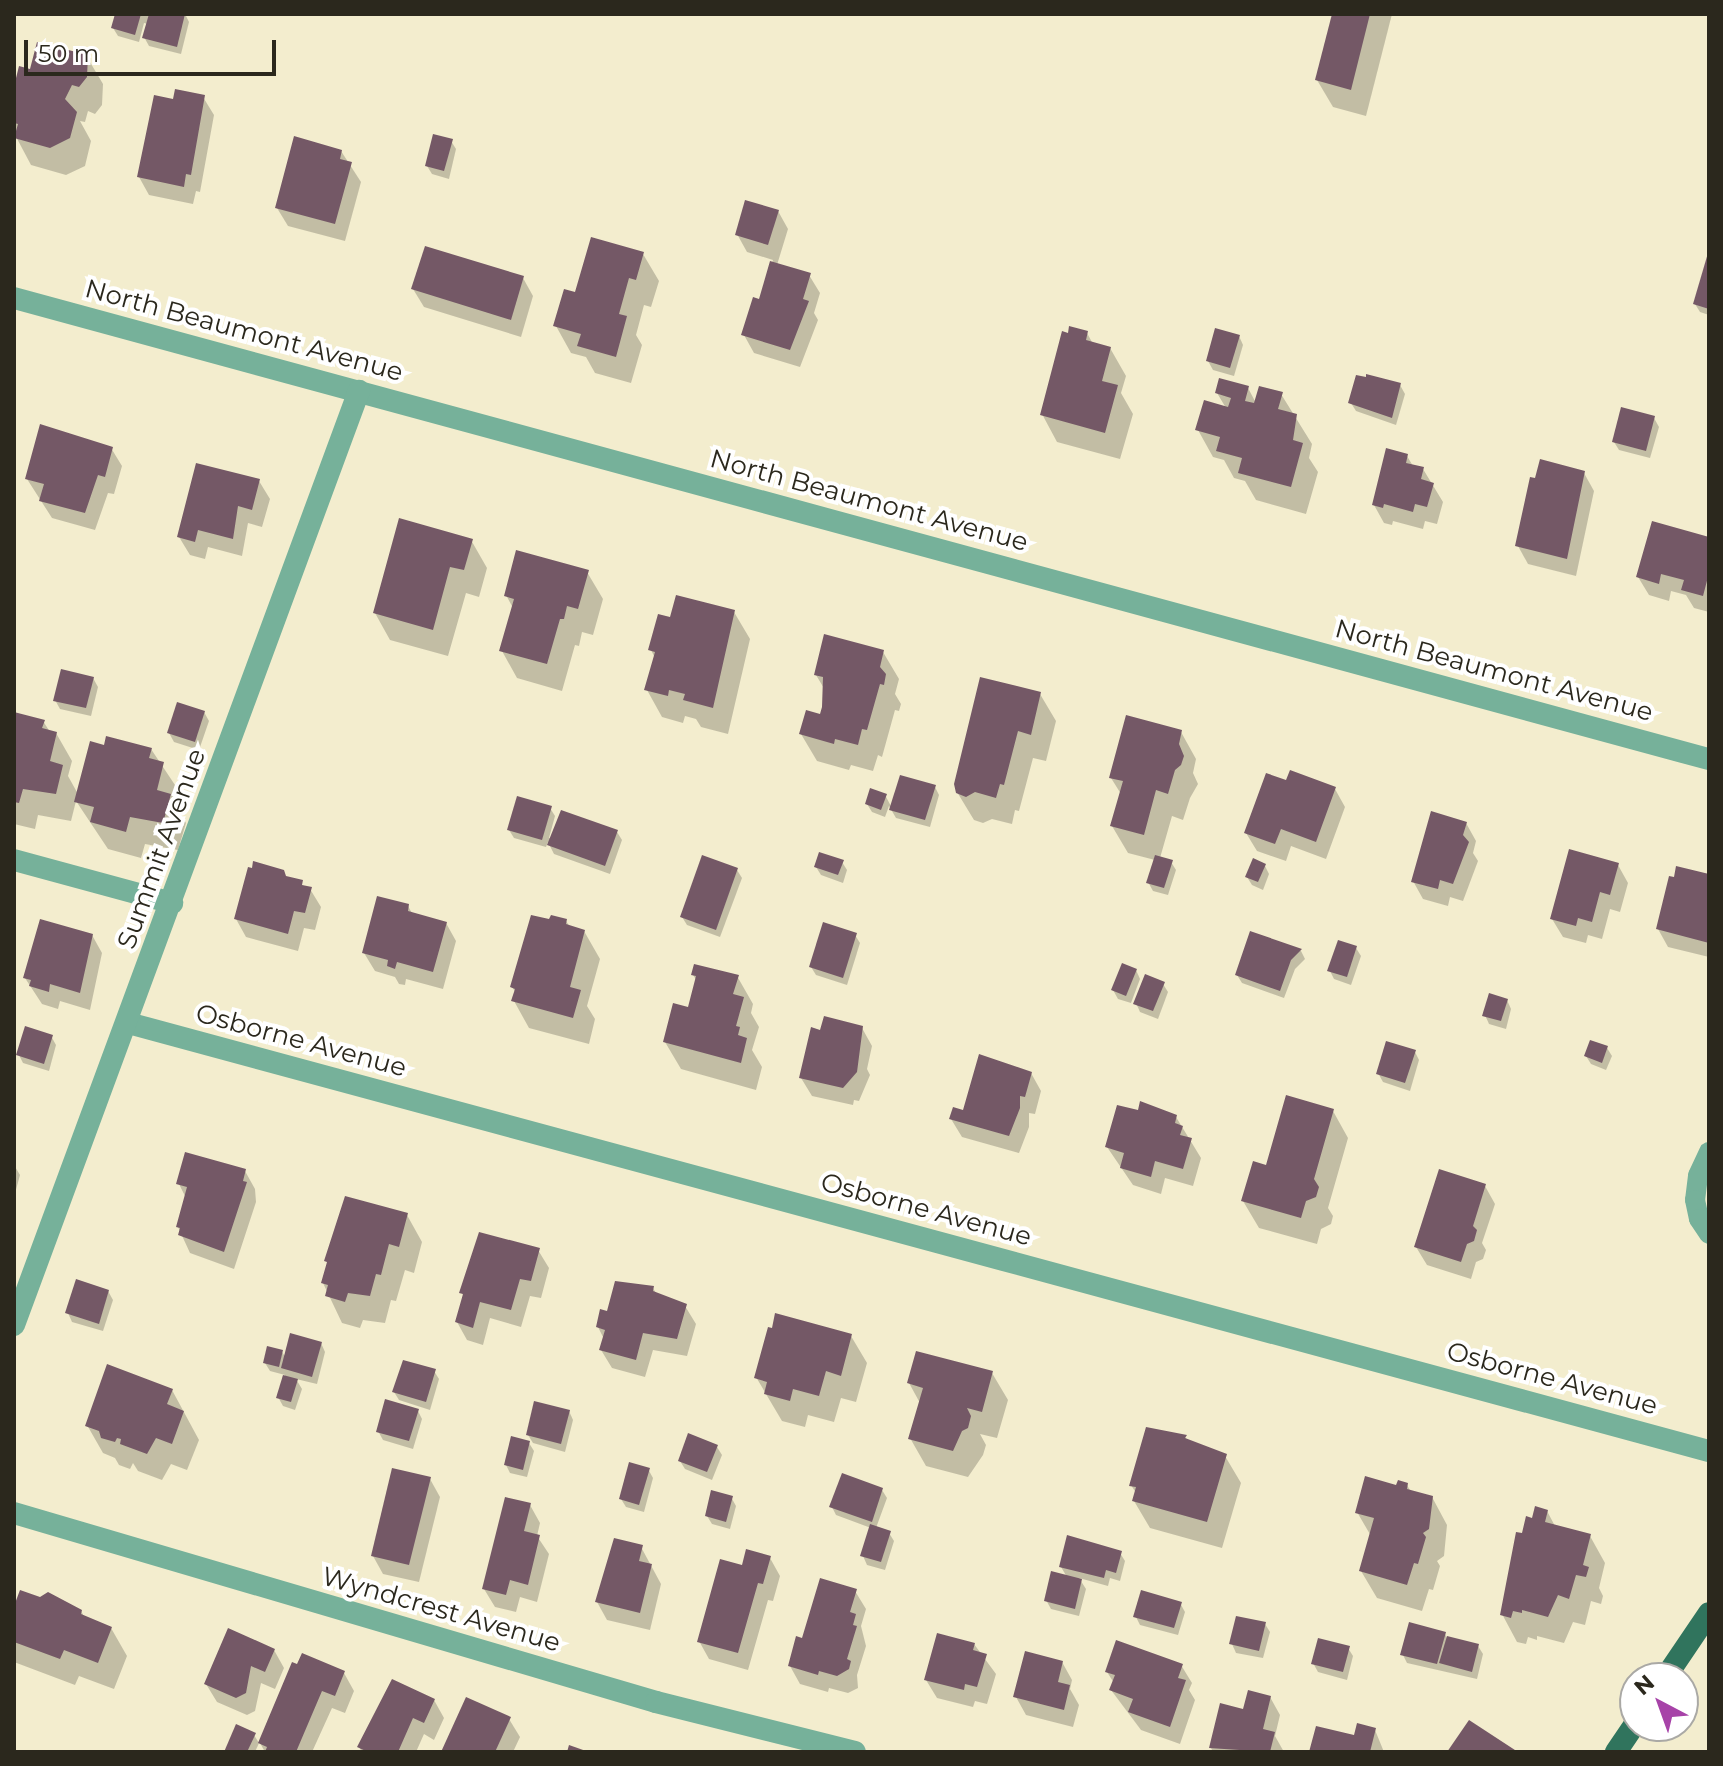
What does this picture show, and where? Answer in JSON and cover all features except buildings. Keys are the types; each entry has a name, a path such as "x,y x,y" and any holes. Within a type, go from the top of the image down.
{"main road":[{"path":"1676,1662 1709,1613"}],"street":[{"name":"North Beaumont Avenue","path":"14,298 1709,759"},
{"name":"Summit Avenue","path":"14,1325 359,391"},
{"path":"14,860 172,903"},
{"name":"Osborne Avenue","path":"128,1023 1709,1451"},
{"name":"Wyndcrest Avenue","path":"14,1513 656,1702 855,1752"}],"lane":[{"path":"1709,1152 1698,1176 1695,1200 1699,1219 1709,1234"}]}
